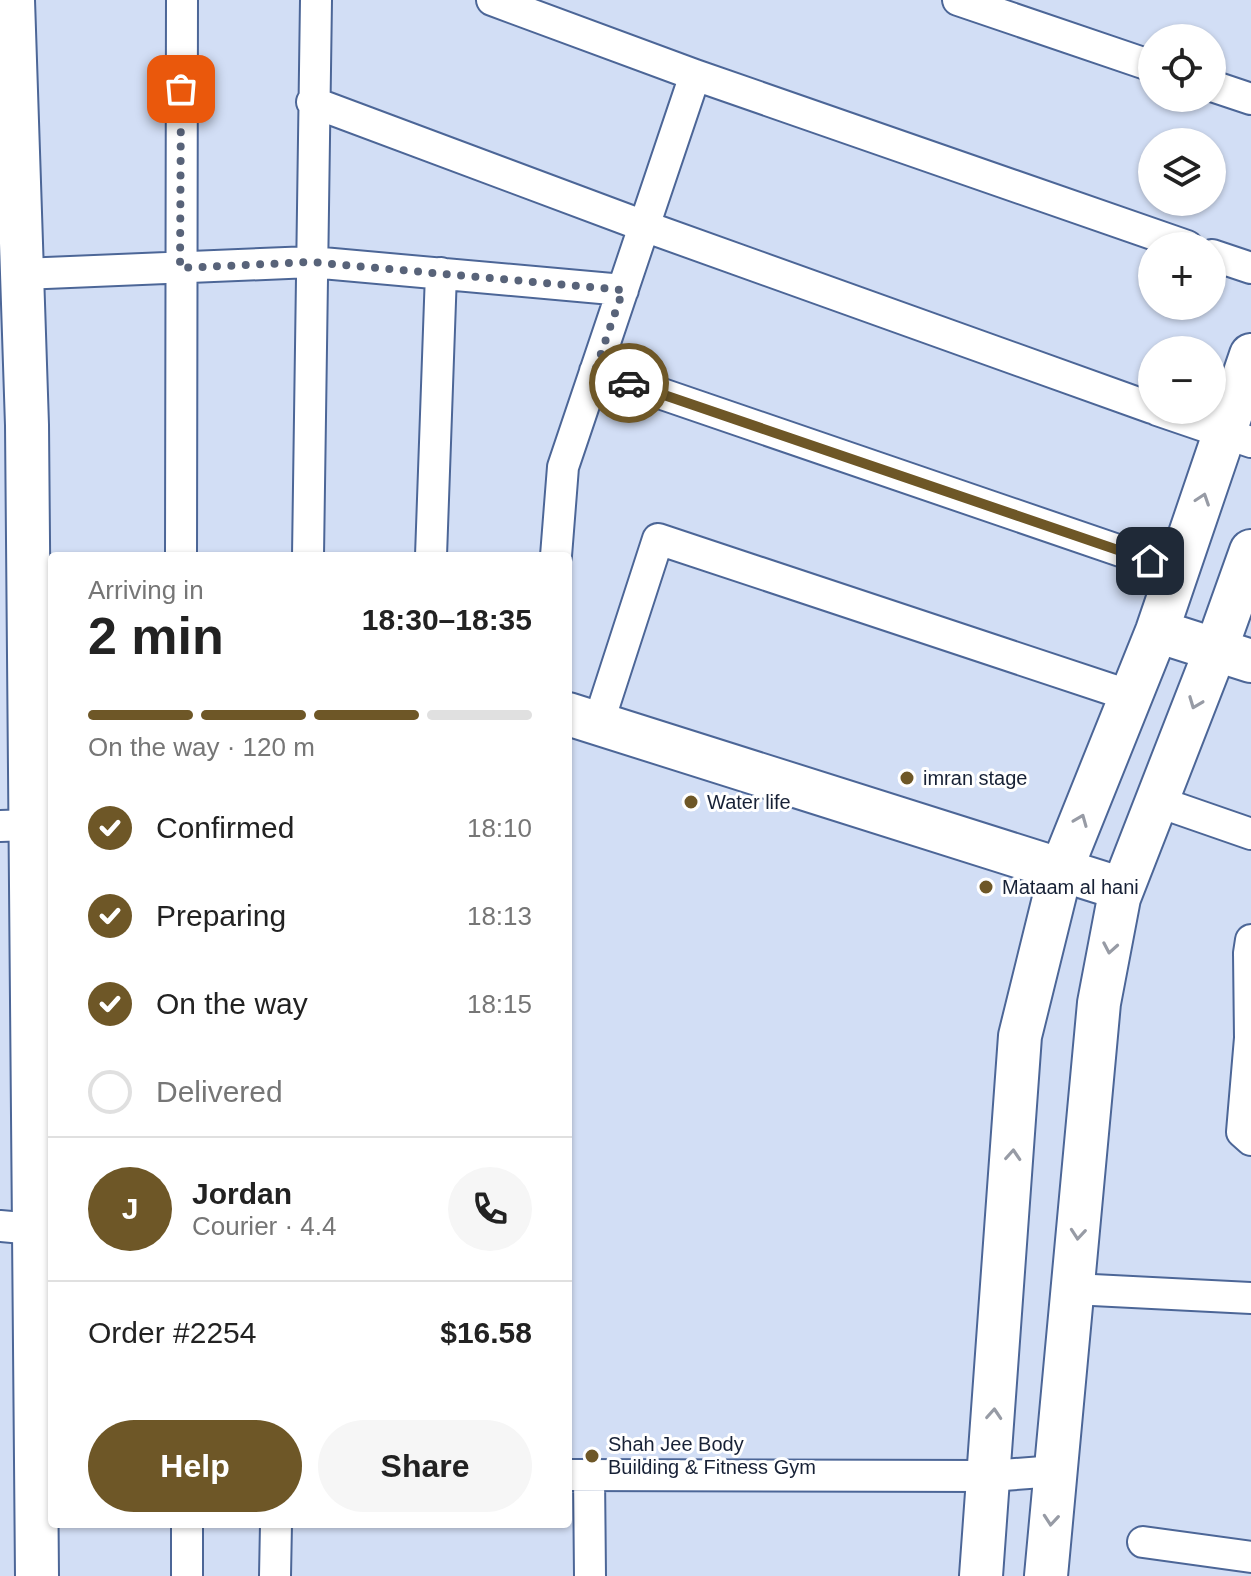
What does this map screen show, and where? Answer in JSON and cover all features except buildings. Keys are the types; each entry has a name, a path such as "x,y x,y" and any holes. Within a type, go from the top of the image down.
{"street":[{"path":"181,552 182,0"},
{"path":"308,552 312,102 316,0"},
{"path":"492,0 695,75 1147,232"},
{"path":"958,0 1138,61"},
{"path":"9,21 22,274 14,425 41,695 15,826 42,1020 17,1228 44,1473 37,1576"},
{"path":"556,552 563,467 695,75"},
{"path":"1226,91 1251,99"},
{"path":"312,102 644,226 1138,403"},
{"path":"1226,260 1251,268"},
{"path":"22,274 311,262 623,290"},
{"path":"431,552 441,273"},
{"path":"981,1576 1020,1036 1061,870 1179,571 1238,438 1251,355"},
{"path":"595,371 1179,571 1247,578 1233,655 1156,801 1122,889 1099,1003 1046,1576"},
{"path":"1197,424 1238,438"},
{"path":"1122,889 583,719 658,539 1131,696"},
{"path":"1157,631 1233,655"},
{"path":"1156,801 1251,834"},
{"path":"1251,940 1250,1038 1242,1132 1251,1140"},
{"path":"1073,1289 1251,1298"},
{"path":"590,1576 579,1475 989,1476 1056,1471"},
{"path":"187,1528 187,1576"},
{"path":"275,1576 276,1528"},
{"path":"1143,1542 1251,1557"}],"way so far":[{"path":"181,89 180,268 311,262 623,290 595,371 629,383"}],"place":[{"name":"imran stage","path":"907,778"},
{"name":"Water life","path":"691,802"},
{"name":"Mataam al hani","path":"986,887"},
{"name":"Shah Jee Body Building & Fitness Gym","path":"592,1456"}],"route":[{"path":"629,383 1150,561"}]}
